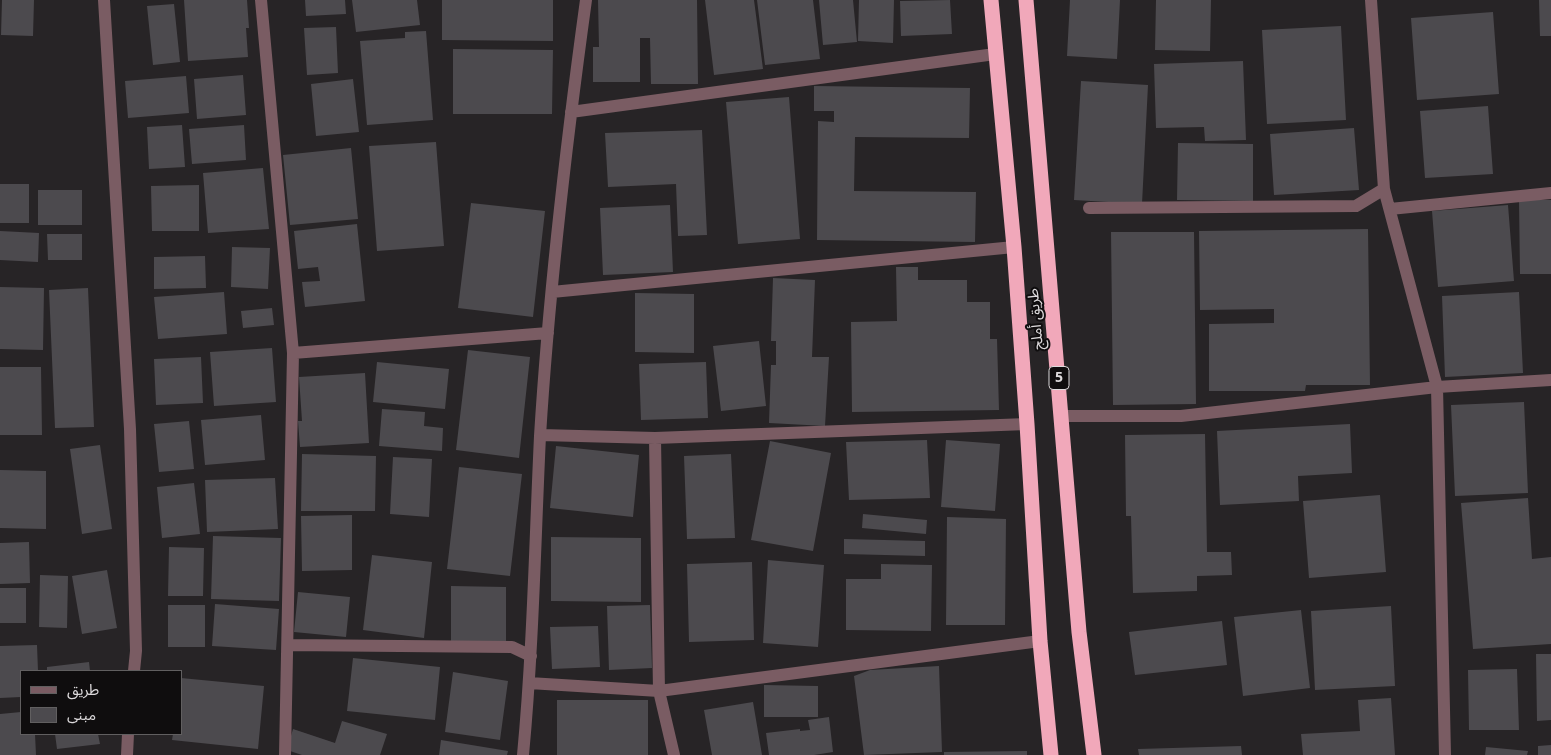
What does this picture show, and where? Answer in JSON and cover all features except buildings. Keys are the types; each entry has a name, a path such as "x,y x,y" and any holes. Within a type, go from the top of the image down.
{"highway":[{"name":"طريق أملج","path":"991,0 1014,247 1040,640 1051,755"},
{"name":"طريق أملج","path":"1026,0 1079,632 1094,755"}],"street":[{"path":"104,0 130,429 136,651 134,670"},
{"path":"261,0 293,353 285,755"},
{"path":"522,755 530,683 540,435 548,332 571,112 586,0"},
{"path":"1371,0 1384,189 1437,387 1445,755"},
{"path":"571,112 995,54"},
{"path":"1089,208 1356,206 1384,189"},
{"path":"1390,209 1551,193"},
{"path":"552,292 1014,247"},
{"path":"293,353 548,332"},
{"path":"1062,416 1181,416 1437,387 1551,380"},
{"path":"540,435 655,438 1027,424"},
{"path":"655,438 659,692 674,755"},
{"path":"530,683 659,692 1040,640"},
{"path":"288,645 512,647 531,656"},
{"path":"127,755 128,735"}]}
